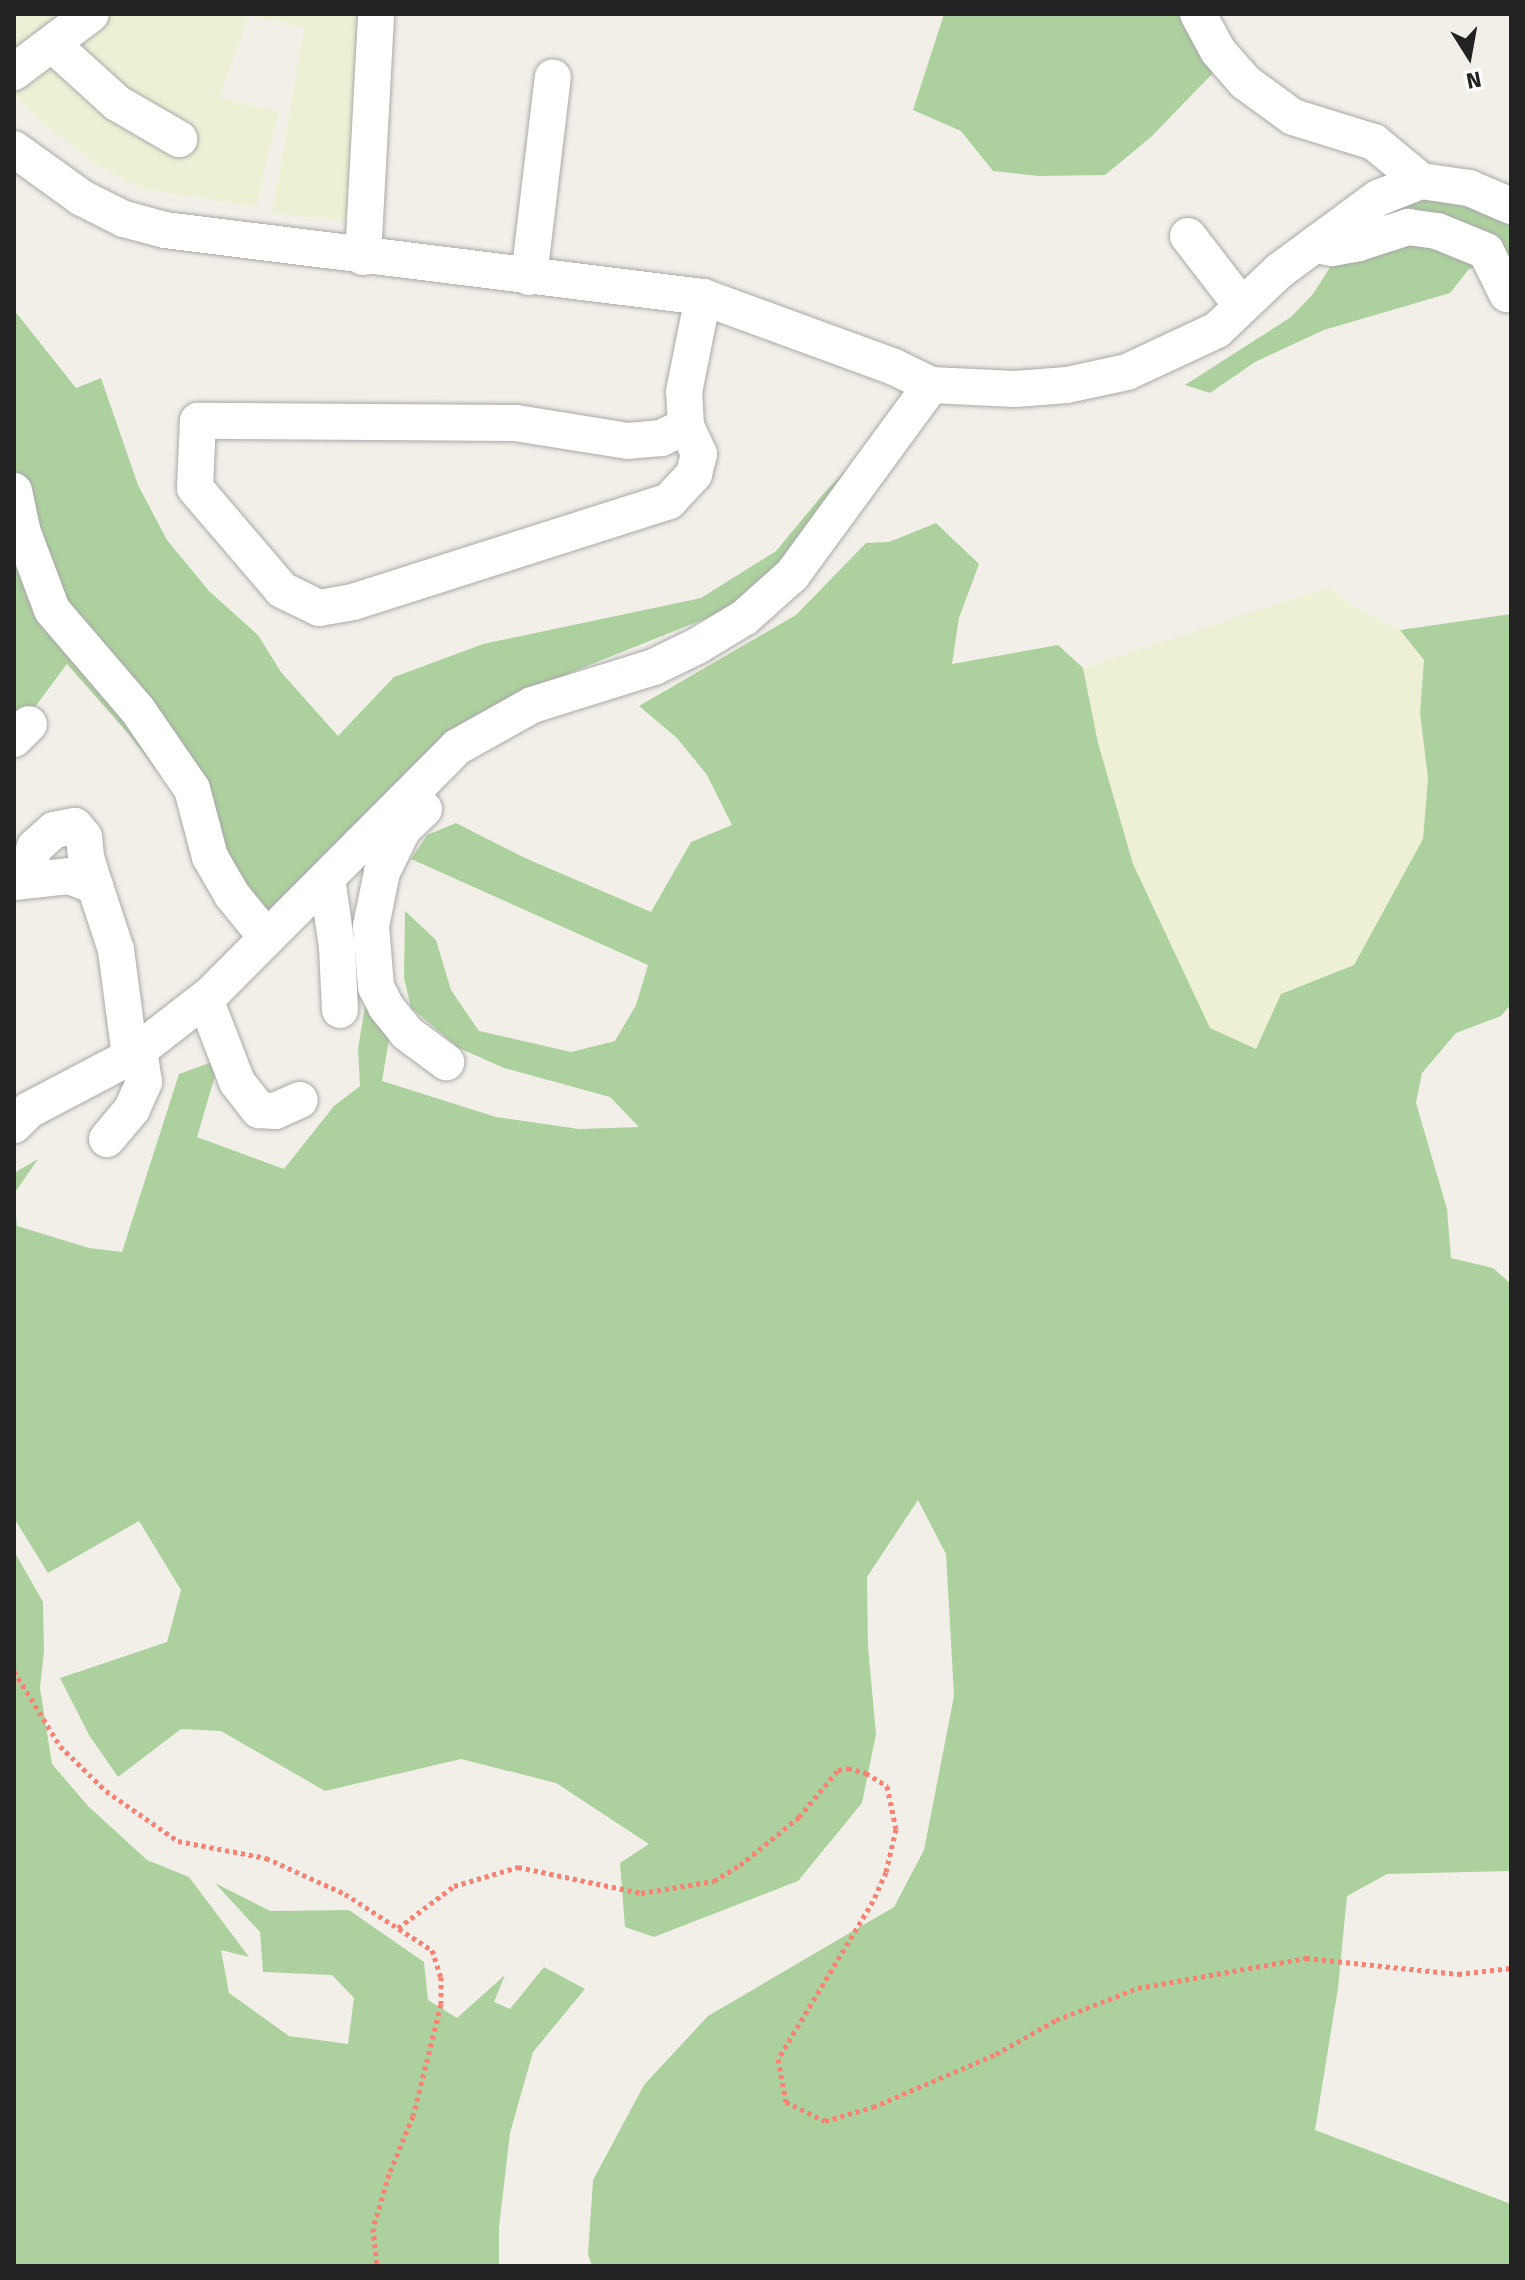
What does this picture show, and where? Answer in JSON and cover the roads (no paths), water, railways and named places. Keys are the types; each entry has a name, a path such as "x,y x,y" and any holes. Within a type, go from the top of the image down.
{"street":[{"path":"14,72 91,14"},
{"path":"363,257 376,14"},
{"path":"1198,14 1218,51 1245,82 1293,117 1374,142 1421,181"},
{"path":"52,44 117,103 179,139"},
{"path":"529,277 553,77"},
{"path":"14,149 46,175 124,219 165,230 703,297 894,367 931,385 1015,389 1067,385 1127,372 1217,330 1279,271 1378,198 1421,181 1469,188 1511,206"},
{"path":"1314,245 1332,248 1359,243 1408,227 1437,231 1486,251 1507,294"},
{"path":"1188,236 1242,306"},
{"path":"686,426 661,438 628,441 516,423 198,421 195,488 282,590 319,608 353,602 669,501 694,474 699,454 686,426 684,392 703,297"},
{"path":"17,1110 135,1054 205,999 457,747 532,705 654,667 745,617 792,575 931,385"},
{"path":"14,491 22,530 52,610 137,709 192,789 210,857 232,895 267,938"},
{"path":"446,1062 407,1033 386,1007 376,987 371,926 382,872 403,829 463,772 468,741"},
{"path":"95,886 69,876 23,880 35,847 54,830 75,826 84,837 86,857 116,950 135,1054 144,1082 132,1109 107,1139"},
{"path":"327,878 337,947 340,1010"},
{"path":"205,999 237,1082 259,1110 275,1111 300,1100"}]}
